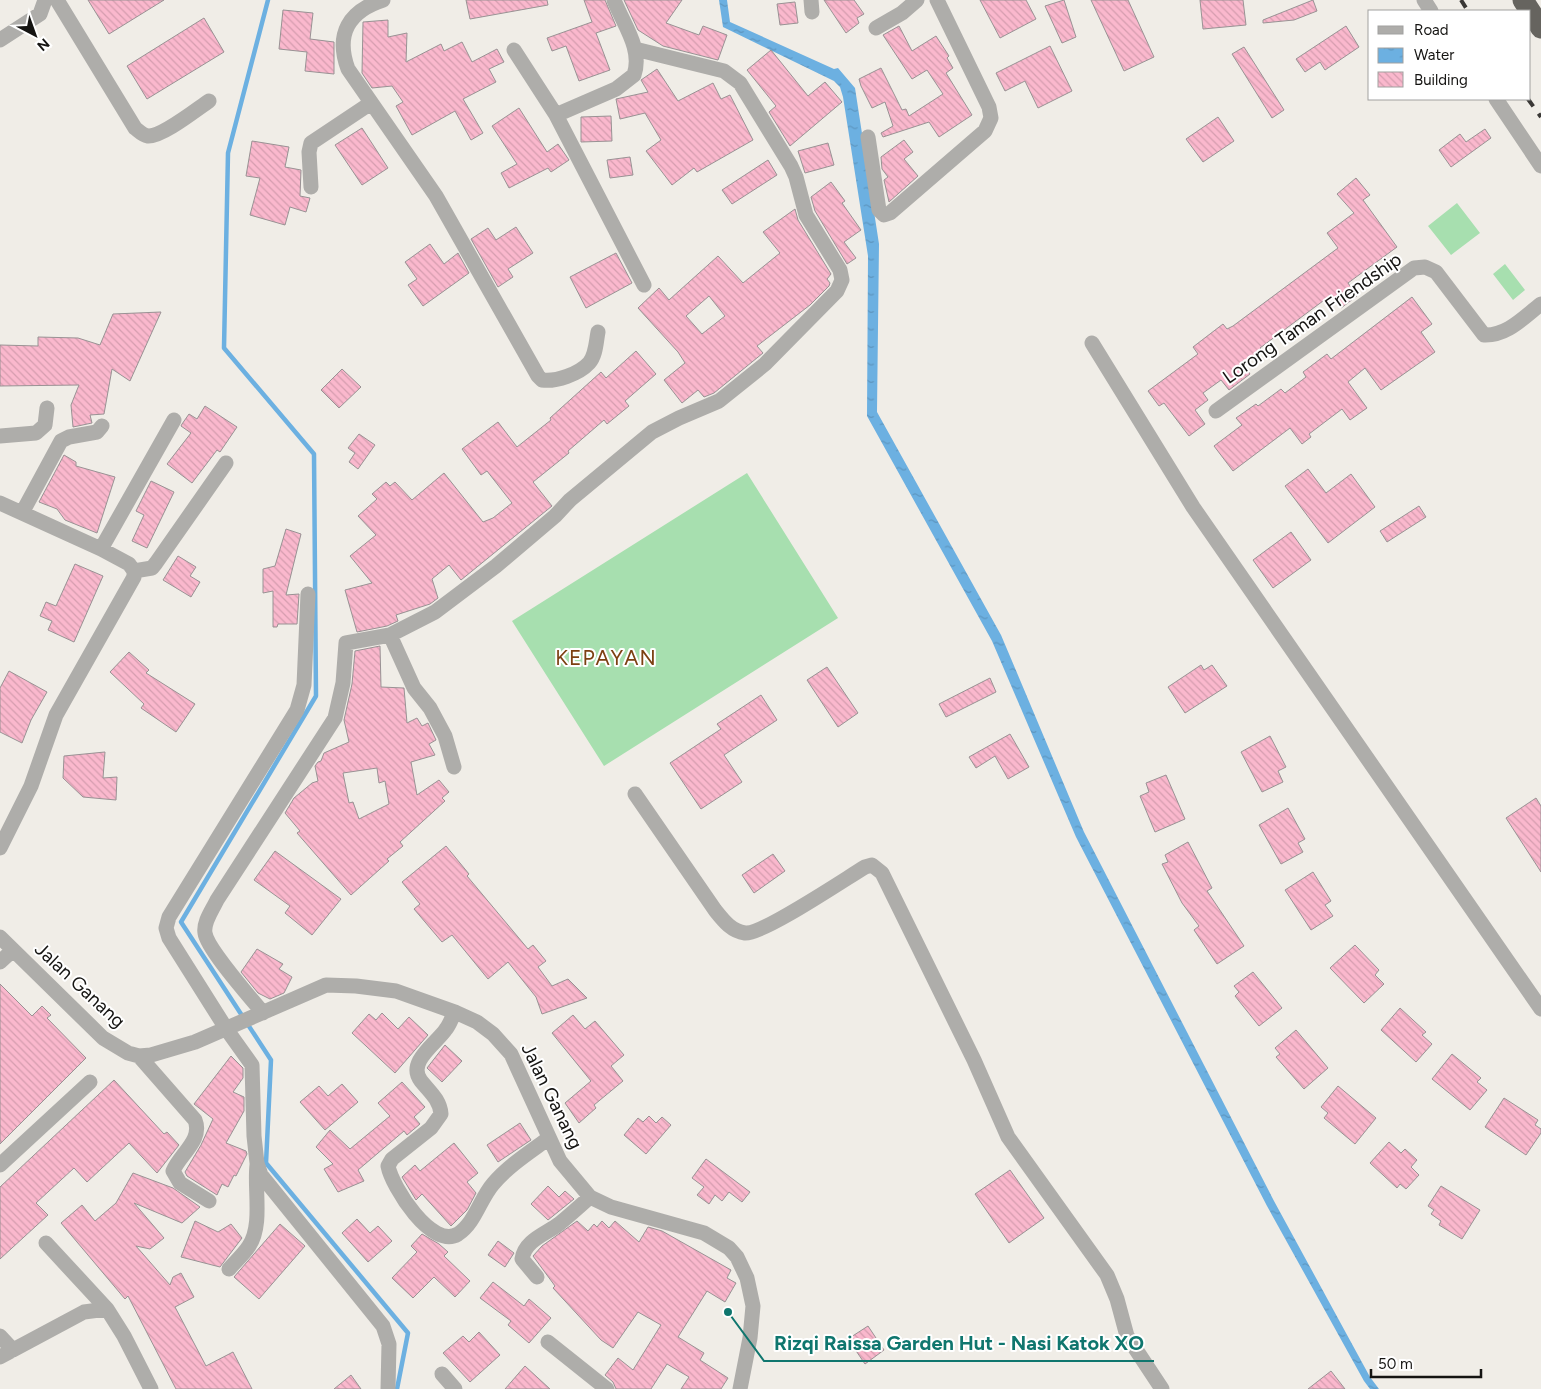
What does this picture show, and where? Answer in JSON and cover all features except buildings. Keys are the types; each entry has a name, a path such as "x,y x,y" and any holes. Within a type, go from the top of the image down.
{"highway":[{"path":"1531,12 1541,28"}],"street":[{"path":"0,40 40,14 45,0"},
{"path":"58,0 135,128 141,134 147,136 158,134 209,101"},
{"path":"383,0 368,6 353,17 345,30 342,43 343,56 348,69 436,196 542,380 560,378 581,369 589,362 594,353 598,332"},
{"path":"556,115 616,89 634,75 637,67 635,49 614,0"},
{"path":"876,28 906,11 917,0"},
{"path":"868,137 879,210 884,215 890,213 985,131 991,118 989,107 937,0"},
{"path":"259,1014 216,953 205,934 205,927 217,900 335,718 343,683 346,643 390,635 414,625 435,612 496,566 555,516 570,500 652,432 719,401 765,364 837,291 842,280 840,270 806,215 794,171 740,83 724,71 635,49"},
{"path":"514,50 556,115 644,285"},
{"path":"1497,100 1541,166"},
{"path":"311,186 309,152 312,143 371,103"},
{"name":"Lorong Taman Friendship","path":"1216,411 1414,268 1425,266 1436,272 1484,335 1494,336 1506,331 1541,304"},
{"path":"1092,343 1193,507 1541,1009"},
{"path":"0,436 36,433 45,425 47,408"},
{"path":"101,549 174,420"},
{"path":"22,513 61,441 69,437 97,432 102,426"},
{"path":"134,571 152,568 156,564 226,463"},
{"path":"0,503 101,549 128,564 134,571 133,582 56,715 31,786 0,848"},
{"path":"228,1269 250,1245 254,1236 258,1207 255,1186 257,1163 253,1069 229,1028 169,938 166,924 297,710 304,685 308,594"},
{"path":"390,635 414,688 430,708 445,736 454,767"},
{"path":"635,794 715,910 727,924 743,933 751,933 770,924 865,867 872,865 878,868 907,921 1008,1137 1107,1276 1117,1299 1127,1336 1162,1389"},
{"name":"Jalan Ganang","path":"0,937 103,1038 128,1053 139,1056 164,1052 229,1028 317,988 340,985 396,991 477,1022 503,1043 518,1067 560,1161 590,1197 611,1207 704,1233 729,1248 737,1257 747,1278 753,1306 750,1338 740,1389"},
{"path":"0,962 13,950"},
{"path":"455,1012 446,1030 428,1049 418,1066 417,1073 420,1080 437,1101 441,1114 431,1128 392,1159 388,1166 395,1186 408,1207 434,1231 446,1237 456,1235 465,1228 482,1198 494,1183 549,1138"},
{"path":"139,1056 195,1120 198,1128 197,1135 173,1171 180,1183 209,1201"},
{"path":"0,1165 90,1082"},
{"path":"257,1163 268,1184 383,1326 389,1344 388,1389"},
{"path":"537,1277 522,1259 524,1252 540,1236 557,1226 590,1197"},
{"path":"46,1243 107,1309 124,1336 151,1389"},
{"path":"0,1336 6,1353 84,1312 107,1309"},
{"path":"548,1342 607,1389"},
{"path":"442,1374 455,1389"}],"green space":[{"path":"1457,203 1480,233 1451,255 1428,226"},
{"path":"1505,264 1525,290 1513,300 1493,274"},
{"path":"747,473 838,618 604,766 512,621"}],"water":[{"path":"719,0 727,0 730,22 834,69 838,68 855,88 879,244 877,412 1001,635 1084,832 1274,1201 1370,1377 1379,1389 1370,1389 1364,1381 1267,1206 1076,837 992,641 867,416 868,256 840,87 834,81 723,27"}],"waterway":[{"path":"268,0 228,153 224,348 314,454 316,696 181,922 271,1060 266,1163 408,1333 397,1389"}],"railway":[{"path":"1461,0 1467,10"},
{"path":"1529,100 1541,117"}],"place":[{"name":"Rizqi Raissa Garden Hut - Nasi Katok XO","path":"728,1312"}],"district":[{"name":"KEPAYAN","path":"606,657"}]}
